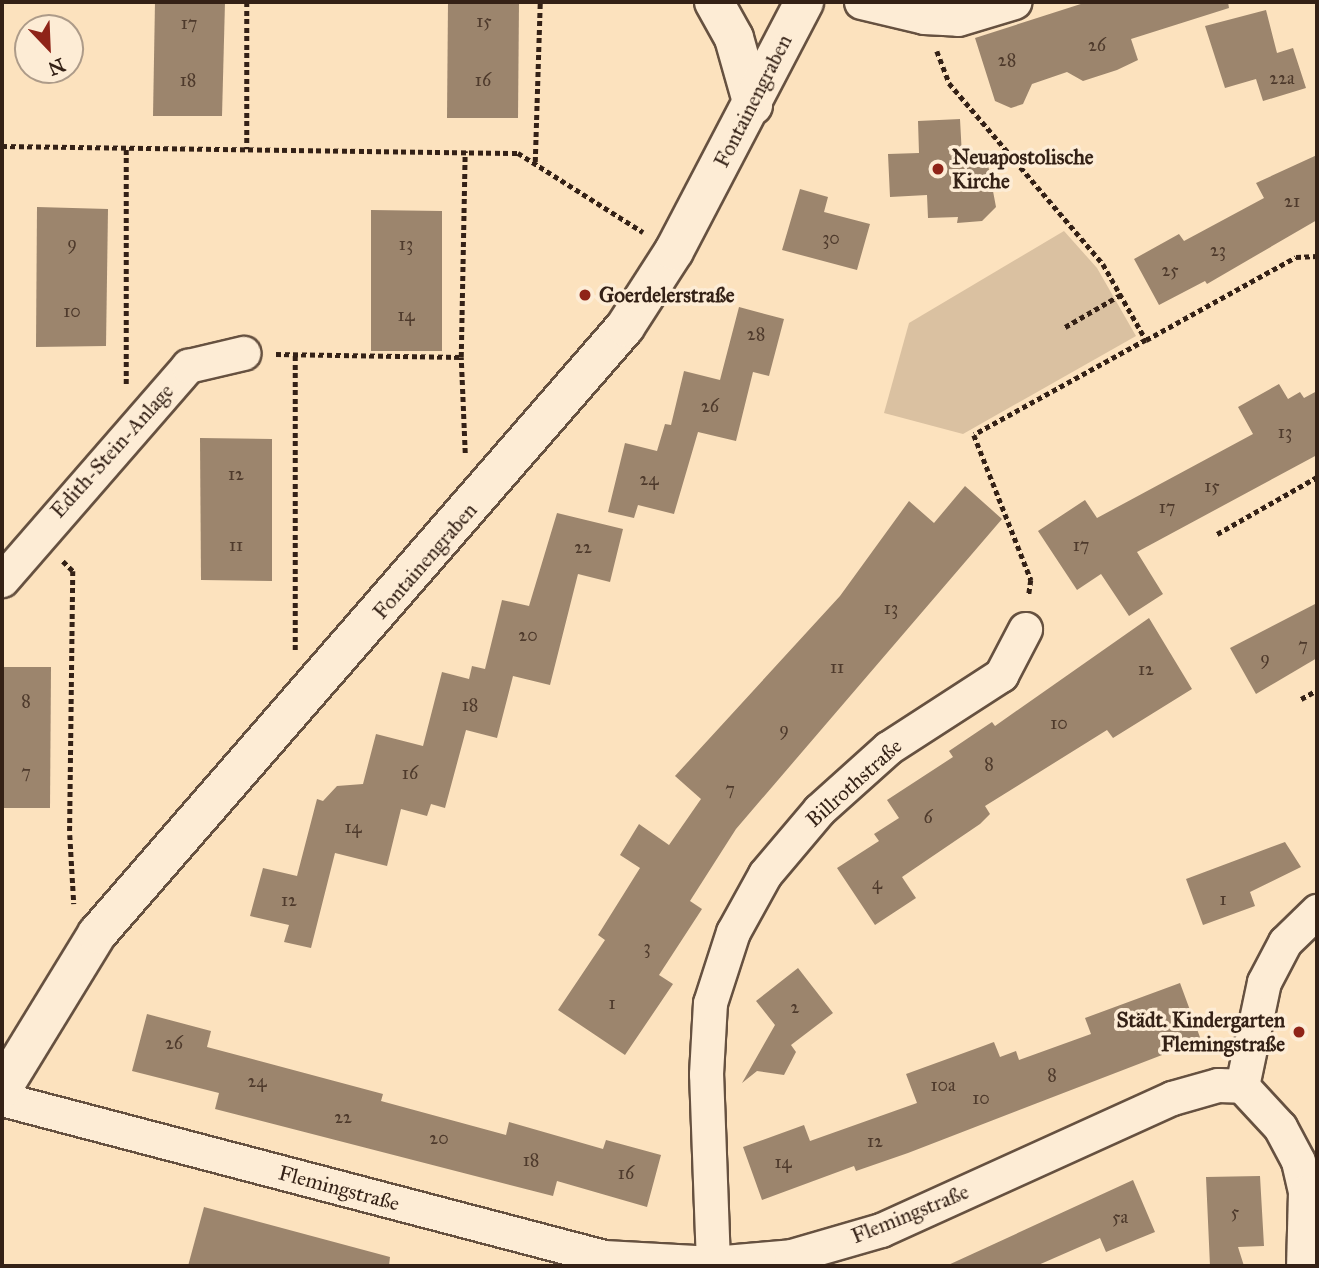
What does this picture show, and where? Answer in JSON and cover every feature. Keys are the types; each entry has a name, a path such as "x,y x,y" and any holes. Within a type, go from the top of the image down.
{"street":[{"path":"714,2 734,38 753,104"},
{"name":"Fontainengraben","path":"2,1089 97,934 315,688 625,327 674,251 804,2"},
{"path":"861,2 924,17 958,19 1014,2"},
{"name":"Edith-Stein-Anlage","path":"2,580 37,536 188,366 243,352"},
{"name":"Billrothstraße","path":"713,1263 706,1074 709,1015 733,932 765,874 819,810 888,748 1001,675 1025,629"},
{"path":"1303,1266 1305,1192 1298,1161 1280,1126 1242,1086 1264,982 1285,942 1317,911"},
{"name":"Flemingstraße","path":"2,1100 604,1257 713,1263 790,1256 881,1230 1172,1098 1218,1085 1242,1086"}],"path":[{"path":"247,2 247,149"},
{"path":"534,162 540,2"},
{"path":"924,17 949,83 1103,264 1146,340"},
{"path":"2,146 518,153 674,251"},
{"path":"126,146 126,434"},
{"path":"465,151 461,357 466,464 481,496"},
{"path":"1025,629 1031,580 974,435 1296,257 1317,256"},
{"path":"1065,327 1122,294"},
{"path":"243,352 461,357"},
{"path":"295,354 295,654 315,688"},
{"path":"1217,534 1317,477"},
{"path":"37,536 74,571 73,902"},
{"path":"1301,699 1317,690"}],"shaded area":[{"path":"1064,231 1097,268 1136,336 963,434 884,413 909,323"}],"building":[{"path":"155,2 225,2 222,116 153,116"},
{"path":"448,2 519,2 518,118 447,118"},
{"path":"1087,2 1228,2 1229,8 1131,39 1138,60 1117,70 1083,81 1067,72 1032,84 1023,104 1011,108 995,101 975,38"},
{"path":"1266,10 1277,53 1293,48 1306,88 1263,101 1256,79 1225,88 1205,26"},
{"name":"Neuapostolische Kirche","path":"960,119 962,156 986,154 996,207 982,221 957,223 958,217 928,218 927,195 890,197 888,154 919,153 918,121"},
{"path":"1317,155 1317,220 1207,284 1205,281 1159,305 1134,259 1179,234 1184,241 1264,198 1256,183"},
{"path":"800,189 828,197 824,212 870,224 857,270 782,250"},
{"path":"37,207 108,209 106,346 36,347"},
{"path":"371,210 442,211 442,351 371,351"},
{"path":"739,307 784,319 769,376 753,372 736,441 698,432 674,514 638,505 634,518 608,512 625,443 657,451 665,424 671,425 684,371 720,380"},
{"path":"1279,384 1288,399 1300,392 1304,398 1317,391 1317,455 1137,552 1163,594 1129,616 1101,574 1077,590 1038,531 1085,500 1097,518 1253,434 1238,407"},
{"path":"200,438 272,439 272,581 201,580"},
{"path":"965,486 1002,519 736,829 690,901 702,909 659,975 673,984 625,1055 558,1010 605,940 598,935 640,868 620,855 639,824 669,845 701,799 675,776 840,596 909,501 934,523"},
{"path":"557,513 623,529 610,582 578,574 550,685 513,676 497,738 466,730 445,808 431,804 427,816 401,809 387,866 335,853 311,948 284,942 289,925 250,916 263,868 297,876 317,799 323,801 337,786 363,784 376,734 423,746 442,672 469,679 472,666 485,669 502,600 529,606"},
{"path":"1317,603 1317,658 1256,694 1230,648"},
{"path":"1149,618 1192,689 1113,738 1107,730 985,806 990,814 980,824 902,877 916,898 875,925 837,868 879,841 874,834 899,818 887,800 953,757 949,751 992,722 995,726"},
{"path":"2,667 51,667 50,808 2,808"},
{"path":"1285,842 1301,867 1250,892 1255,906 1203,925 1186,879"},
{"path":"798,968 833,1013 791,1045 796,1052 784,1075 757,1071 742,1083 775,1025 756,1001"},
{"path":"1180,983 1201,1040 908,1153 856,1171 854,1166 762,1200 743,1147 804,1125 810,1141 917,1103 906,1074 994,1042 1000,1057 1016,1051 1019,1060 1091,1034 1085,1018"},
{"path":"147,1014 211,1031 207,1047 383,1094 381,1101 506,1135 509,1122 603,1149 606,1140 661,1155 647,1207 557,1181 553,1196 215,1109 219,1093 132,1071"},
{"path":"1260,1176 1264,1246 1238,1247 1244,1266 1210,1266 1206,1177"},
{"path":"1133,1180 1155,1232 1106,1252 1100,1238 1036,1266 946,1266"},
{"path":"204,1207 390,1257 389,1266 188,1266"}],"place":[{"name":"Neuapostolische Kirche","path":"938,169"},
{"name":"Goerdelerstraße","path":"585,295"},
{"name":"Städt. Kindergarten Flemingstraße","path":"1299,1032"}]}
